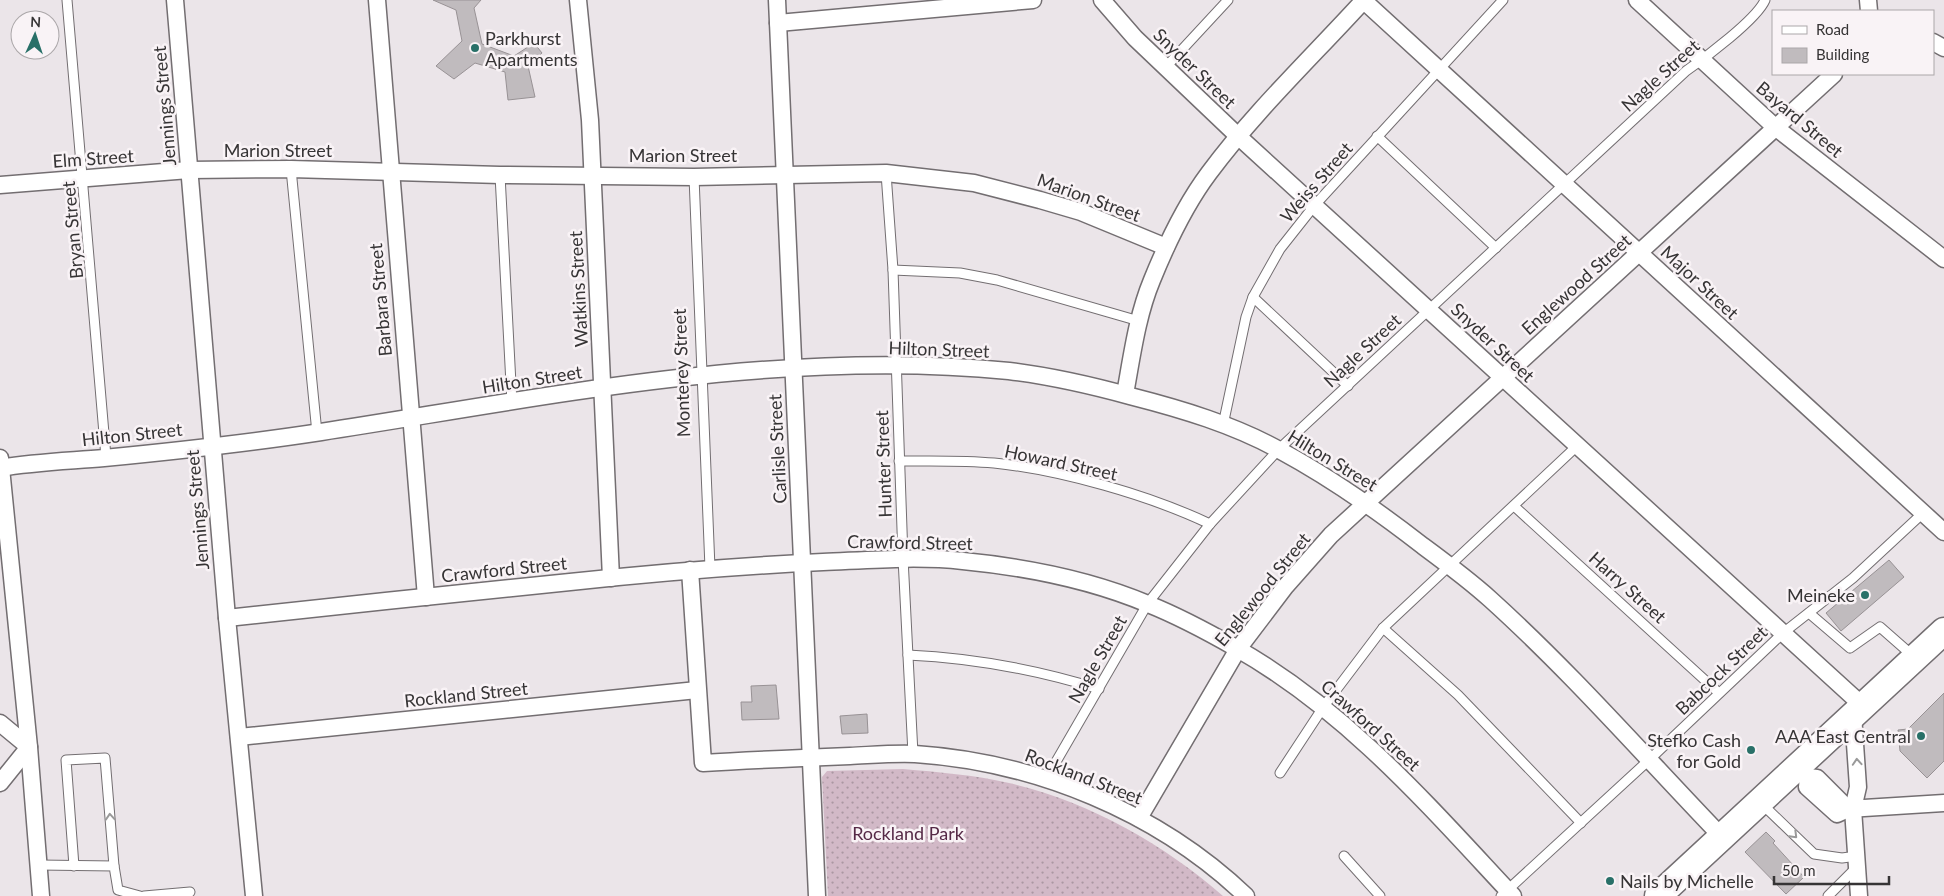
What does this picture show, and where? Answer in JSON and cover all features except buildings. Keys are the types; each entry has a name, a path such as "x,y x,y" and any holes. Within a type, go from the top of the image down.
{"main road":[{"path":"1658,896 1759,801 1802,771 1858,710 1942,636"}],"street":[{"name":"Jennings Street","path":"174,0 227,618 254,896"},
{"name":"Barbara Street","path":"377,0 426,597"},
{"name":"Watkins Street","path":"578,0 590,120 611,578"},
{"name":"Carlisle Street","path":"777,0 817,896"},
{"path":"778,23 1033,0"},
{"name":"Snyder Street","path":"1102,0 1135,38 1165,68 1783,633 1858,710"},
{"path":"1125,394 1139,321 1151,281 1166,247 1192,198 1239,137 1364,0"},
{"name":"Major Street","path":"1364,0 1944,532"},
{"name":"Bayard Street","path":"1637,0 1775,127 1944,259"},
{"name":"Englewood Street","path":"1139,818 1238,649 1285,587 1331,535 1833,75"},
{"name":"Marion Street","path":"189,170 291,169 593,176 886,173 974,183 1040,200 1082,212 1166,247"},
{"name":"Elm Street","path":"0,185 189,170"},
{"name":"Hilton Street","path":"0,467 106,458 317,433 602,387 701,374 895,366 1010,372 1086,384 1159,403 1223,425 1279,449 1368,503 1485,594 1520,626 1578,684 1722,837"},
{"path":"0,458 29,747 41,896"},
{"name":"Crawford Street","path":"227,618 710,568 903,558 962,561 1010,567 1085,584 1148,603 1238,649 1324,706 1368,744 1410,786 1507,894"},
{"path":"690,570 697,690"},
{"name":"Rockland Street","path":"239,738 697,690 703,763 913,754 977,762 1046,779 1139,818 1184,845 1246,896"},
{"path":"1858,710 1858,787 1850,809 1857,861 1859,896"},
{"path":"0,724 29,747"},
{"path":"0,783 29,747"},
{"path":"1802,771 1807,787 1837,814 1850,809 1944,803"}],"lane":[{"name":"Bryan Street","path":"67,0 84,178 106,458"},
{"path":"1165,68 1228,0"},
{"name":"Weiss Street","path":"1223,425 1239,348 1253,297 1280,250 1314,206 1502,0"},
{"name":"Nagle Street","path":"1046,779 1100,690 1148,603 1210,524 1279,449 1686,71 1702,60 1757,12 1765,0"},
{"path":"1377,136 1496,248"},
{"path":"291,169 317,433"},
{"name":"Hunter Street","path":"886,173 893,270 895,366 913,754"},
{"path":"500,174 512,403"},
{"name":"Monterey Street","path":"694,176 710,568"},
{"path":"893,270 960,273 997,280 1139,321"},
{"path":"1253,297 1348,386"},
{"path":"1280,773 1324,706 1384,628 1448,565 1577,446"},
{"name":"Howard Street","path":"899,461 953,460 995,463 1047,472 1154,501 1210,524"},
{"name":"Harry Street","path":"1514,506 1720,693"},
{"name":"Babcock Street","path":"1507,894 1783,633 1853,578 1923,513"},
{"path":"1809,613 1850,648 1880,627 1915,658"},
{"path":"1384,628 1458,695 1581,823"},
{"path":"908,656 1005,666 1051,675 1100,690"},
{"path":"74,866 66,760 105,758 114,866 118,890 140,896"},
{"path":"1759,801 1814,854 1857,861 1828,896"},
{"path":"1344,856 1380,896"},
{"path":"38,865 114,866"},
{"path":"144,896 190,892"}],"green space":[{"name":"Rockland Park","path":"903,769 996,780 1067,801 1123,826 1175,859 1223,896 828,896 822,777 827,771"}],"place":[{"name":"Parkhurst Apartments","path":"475,48"},
{"name":"Meineke","path":"1865,595"},
{"name":"AAA East Central","path":"1921,736"},
{"name":"Stefko Cash for Gold","path":"1751,750"},
{"name":"Nails by Michelle","path":"1610,881"}]}
